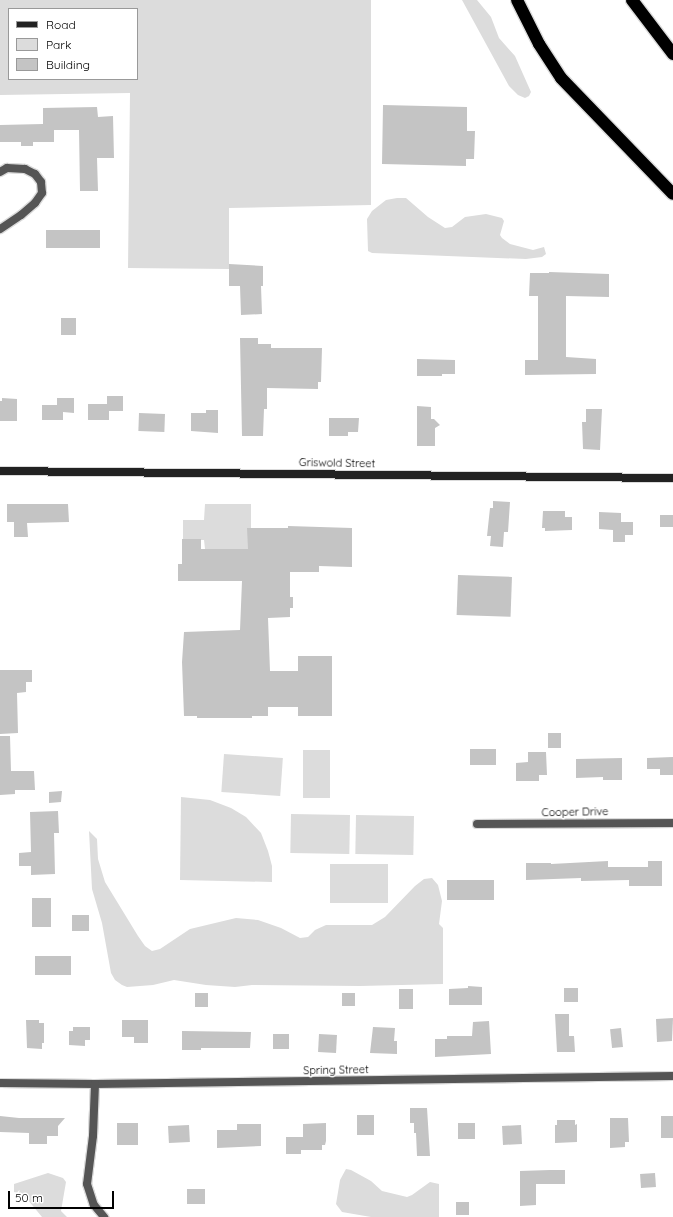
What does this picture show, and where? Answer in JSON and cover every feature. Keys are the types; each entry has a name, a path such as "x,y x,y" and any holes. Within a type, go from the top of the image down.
{"highway":[{"path":"517,0 539,44 562,78 673,194"},
{"path":"632,0 673,54"}],"main road":[{"name":"Griswold Street","path":"0,471 673,478"}],"street":[{"path":"0,172 7,168 25,169 35,174 41,182 42,193 35,203 21,216 0,229"},
{"name":"Cooper Drive","path":"477,824 673,823"},
{"name":"Spring Street","path":"0,1083 96,1084 673,1076"},
{"path":"96,1084 93,1136 87,1184 94,1205 104,1217"}],"green space":[{"path":"0,0 371,0 371,205 229,208 229,269 128,268 130,93 0,95"},
{"path":"462,0 477,0 491,17 499,38 515,56 531,92 529,96 525,98 518,95 509,86"},
{"path":"406,198 428,217 445,228 452,227 465,217 486,214 502,218 504,221 500,235 502,238 510,244 533,250 544,247 546,254 542,257 526,259 372,253 368,251 367,219 372,211 386,200"},
{"path":"205,504 251,504 251,549 205,549 204,540 183,540 183,520 204,520"},
{"path":"303,750 330,750 330,798 303,798"},
{"path":"224,754 283,758 280,796 221,792"},
{"path":"181,797 210,800 231,808 246,817 261,833 272,866 272,882 180,880"},
{"path":"291,814 350,815 349,854 290,853"},
{"path":"356,815 414,816 413,855 355,854"},
{"path":"89,831 97,839 98,859 105,882 138,936 145,946 152,951 160,949 190,929 236,918 258,920 281,928 300,938 308,937 315,930 326,925 372,925 385,917 415,886 424,879 432,878 438,885 442,901 439,924 443,928 443,984 360,986 252,985 235,987 206,985 174,980 153,985 127,987 122,985 115,980 111,973 102,923 92,889"},
{"path":"330,864 388,864 388,903 330,903"},
{"path":"346,1169 351,1170 371,1181 382,1191 407,1197 430,1182 439,1184 439,1217 371,1217 342,1212 336,1204 340,1180"},
{"path":"48,1173 63,1178 66,1182 61,1211 67,1217 42,1217 23,1194 14,1192 14,1184"}],"building":[{"path":"383,105 467,107 467,131 475,131 474,159 466,159 466,166 382,164"},
{"path":"97,107 98,117 113,116 114,158 97,158 98,191 80,191 79,130 54,130 54,142 33,142 33,146 21,146 21,142 0,142 0,125 43,124 43,108"},
{"path":"46,230 100,230 100,248 46,248"},
{"path":"229,264 263,266 263,286 261,286 262,314 241,315 240,286 229,286"},
{"path":"549,272 609,274 609,297 566,296 566,357 596,359 596,374 525,375 525,360 538,360 538,296 529,296 530,273"},
{"path":"61,318 76,318 76,335 61,335"},
{"path":"240,338 258,338 258,344 271,344 271,348 322,348 321,382 318,382 318,389 267,388 267,409 264,409 263,436 242,436"},
{"path":"417,359 455,360 455,374 442,374 442,376 417,376"},
{"path":"107,396 123,396 123,411 109,411 109,420 88,420 88,404 107,404"},
{"path":"2,398 17,399 17,421 0,421 0,401 2,401"},
{"path":"57,398 74,398 74,413 63,412 63,420 42,420 42,405 57,405"},
{"path":"417,406 431,407 431,419 434,419 440,425 435,428 435,446 417,446"},
{"path":"586,409 602,409 600,450 583,449 582,422 586,422"},
{"path":"206,410 218,410 218,433 191,431 191,413 206,413"},
{"path":"139,413 165,414 164,432 138,431"},
{"path":"329,418 359,418 358,432 348,432 348,436 329,436"},
{"path":"493,501 510,502 508,532 504,532 503,547 490,546 491,536 487,536 490,508 493,508"},
{"path":"7,504 68,504 69,522 27,523 28,537 14,537 14,522 7,522"},
{"path":"543,511 565,511 565,517 572,517 572,530 545,531 545,528 542,528"},
{"path":"599,512 621,513 621,522 633,522 633,535 625,535 625,542 613,542 613,530 599,529"},
{"path":"660,515 673,515 673,527 660,527"},
{"path":"288,526 352,528 352,567 319,566 319,572 290,572 290,597 293,597 293,608 290,608 290,617 268,618 270,671 298,671 298,656 332,656 332,716 298,716 298,707 268,707 268,716 252,716 252,718 197,718 197,716 184,716 182,662 184,632 240,630 242,581 178,581 178,564 182,564 182,539 201,539 201,549 248,549 247,528 288,528"},
{"path":"458,575 512,577 511,617 457,615"},
{"path":"0,670 32,670 32,682 26,682 26,692 17,693 18,733 0,734"},
{"path":"548,733 561,733 561,748 548,748"},
{"path":"0,736 10,736 11,771 34,771 35,790 15,790 15,794 0,795"},
{"path":"470,749 496,749 496,765 470,765"},
{"path":"528,752 546,752 547,775 539,775 539,781 516,781 516,763 528,762"},
{"path":"673,757 673,775 660,775 660,769 647,769 647,758"},
{"path":"622,758 622,780 603,780 603,777 576,778 576,759"},
{"path":"62,791 61,802 49,803 49,792"},
{"path":"58,811 59,833 54,833 55,874 31,875 31,866 19,866 19,853 31,852 30,812"},
{"path":"608,861 608,867 648,867 648,861 662,861 662,886 629,886 629,880 581,881 581,878 526,880 526,863 551,864"},
{"path":"447,880 494,880 494,900 447,900"},
{"path":"32,898 51,898 51,927 32,927"},
{"path":"72,915 89,915 89,931 72,931"},
{"path":"35,956 71,956 71,975 35,975"},
{"path":"468,986 482,987 482,1005 449,1005 449,989 468,988"},
{"path":"564,988 578,988 578,1002 564,1002"},
{"path":"399,989 413,989 413,1009 399,1009"},
{"path":"195,993 208,993 208,1007 195,1007"},
{"path":"342,993 355,993 355,1006 342,1006"},
{"path":"555,1014 569,1014 569,1036 574,1036 575,1052 557,1052"},
{"path":"673,1018 672,1041 657,1042 656,1019"},
{"path":"26,1020 39,1020 39,1023 44,1023 44,1043 42,1043 42,1049 27,1048"},
{"path":"122,1020 148,1020 148,1043 134,1043 134,1037 122,1037"},
{"path":"489,1021 491,1054 435,1057 435,1039 447,1039 447,1036 472,1036 473,1022"},
{"path":"73,1027 90,1027 90,1040 85,1040 85,1046 69,1045 69,1031 73,1031"},
{"path":"373,1027 395,1028 394,1041 397,1041 397,1054 370,1053"},
{"path":"621,1028 623,1047 612,1048 610,1029"},
{"path":"182,1031 251,1032 250,1048 201,1048 201,1050 182,1050"},
{"path":"273,1034 289,1034 289,1049 273,1049"},
{"path":"319,1034 337,1035 336,1053 318,1052"},
{"path":"410,1108 427,1108 430,1156 417,1156 416,1133 414,1133 414,1123 410,1123"},
{"path":"357,1115 374,1115 374,1135 357,1135"},
{"path":"0,1116 19,1118 65,1118 58,1126 58,1136 47,1136 47,1144 29,1144 29,1133 0,1132"},
{"path":"661,1116 673,1116 673,1138 661,1138"},
{"path":"610,1118 628,1118 629,1142 625,1142 625,1147 610,1148"},
{"path":"557,1120 575,1120 575,1125 577,1124 577,1142 555,1143 555,1125 557,1125"},
{"path":"117,1123 138,1123 138,1145 117,1145"},
{"path":"326,1123 326,1141 325,1145 322,1145 322,1150 301,1150 301,1154 286,1154 286,1137 303,1137 303,1124"},
{"path":"458,1123 475,1123 475,1139 458,1139"},
{"path":"237,1124 261,1124 261,1146 217,1148 217,1130 237,1130"},
{"path":"189,1125 190,1142 169,1143 168,1126"},
{"path":"521,1125 522,1144 503,1145 502,1126"},
{"path":"565,1170 565,1184 536,1184 536,1205 520,1206 520,1171"},
{"path":"655,1173 656,1187 641,1188 640,1174"},
{"path":"187,1189 205,1189 205,1204 187,1204"},
{"path":"456,1202 469,1202 469,1215 456,1215"}]}
